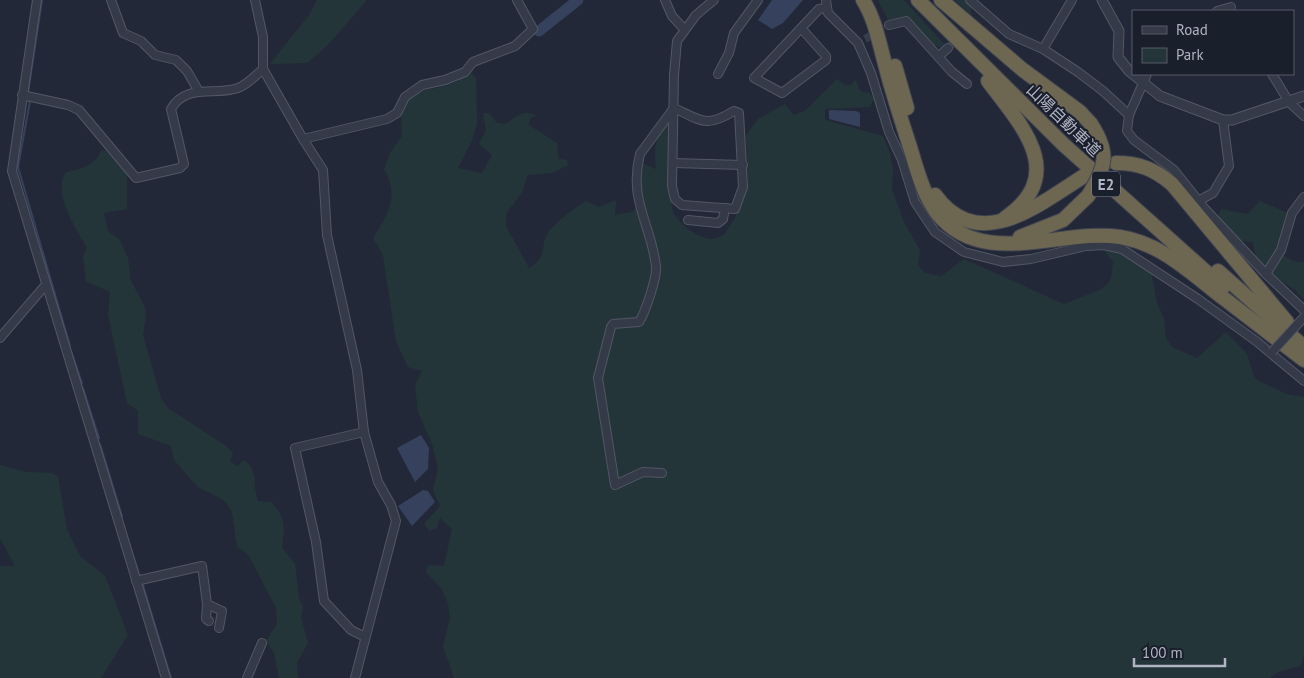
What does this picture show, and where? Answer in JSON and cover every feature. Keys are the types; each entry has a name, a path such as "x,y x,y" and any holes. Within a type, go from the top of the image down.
{"highway":[{"path":"863,0 875,24 891,89 930,202 939,215 965,235 995,243 1014,244 1099,235 1121,237 1142,242 1159,250 1182,266 1304,359"},
{"path":"870,0 881,22 928,181 934,194 948,209 968,222 998,222 1022,215 1084,176"},
{"name":"山陽自動車道","path":"918,0 948,32 1064,145 1304,359"},
{"name":"山陽自動車道","path":"930,0 1070,139 1304,347"},
{"path":"941,0 1023,70 1080,112 1100,137 1104,156 1100,177 1088,196 1063,220 1034,233 995,243"},
{"path":"948,32 1012,113 1035,154 1038,172 1032,189 1013,213 998,222"},
{"path":"1116,163 1132,163 1148,167 1172,184 1304,343"}],"street":[{"path":"37,0 12,171 166,678"},
{"path":"111,0 123,33 141,41 155,55 176,60 187,71 198,90"},
{"path":"255,0 263,37 264,69 303,139 323,170 327,235 357,370 364,432 378,482 391,505 396,521 355,678"},
{"path":"303,139 387,119 397,113 405,97 422,85 445,80 465,72 473,62 515,46 533,29 517,0"},
{"path":"665,0 672,16 684,29"},
{"path":"674,108 709,123 717,121 734,111 739,112 743,187 735,208 682,205 675,199 672,186 675,56 677,41 696,15 714,0"},
{"path":"718,74 729,53 734,33 758,0"},
{"path":"970,0 981,16 1009,34 1043,49 1103,90 1129,115"},
{"path":"1043,49 1072,0"},
{"path":"1102,0 1119,31 1118,57 1132,72"},
{"path":"801,28 826,56 826,60 782,93 754,78 770,58 819,9 826,4 828,13 861,41 889,132 902,160 915,202 935,232 950,244 964,252 1003,262 1031,259 1086,246 1104,245 1122,249 1198,299 1256,341 1304,381"},
{"path":"889,25 906,21 940,56 952,72 967,84"},
{"path":"940,56 948,48"},
{"path":"22,95 68,104 79,110 136,178 180,168 184,164 171,110 174,103 198,90 227,90 241,87 264,69"},
{"path":"1135,75 1168,100 1223,120 1239,119 1304,96"},
{"path":"1147,75 1129,115 1127,131 1134,140 1174,170 1198,201 1266,274 1304,310"},
{"path":"1273,75 1289,102 1304,116"},
{"path":"662,473 643,472 615,485 598,378 611,327 613,324 639,322 656,270 638,204 638,162 640,154 674,108"},
{"path":"1198,201 1213,193 1229,166 1223,120"},
{"path":"673,163 743,165"},
{"path":"1266,274 1281,250 1292,212 1304,197"},
{"path":"688,220 718,223 722,219 725,208"},
{"path":"0,338 43,288 47,287"},
{"path":"1271,353 1304,317"},
{"path":"364,432 295,448 316,542 324,601 351,630 365,637"},
{"path":"136,581 202,566 207,604 206,619 209,621"},
{"path":"207,604 222,611 219,628"},
{"path":"247,678 262,643"}],"green space":[{"path":"317,0 367,0 327,46 307,63 270,64 309,15"},
{"path":"878,0 904,0 944,44 940,47 930,42 914,23 904,16 888,20"},
{"path":"955,0 965,0 970,6 972,16"},
{"path":"470,72 476,78 477,124 472,141 458,168 482,173 492,155 479,144 486,130 483,113 489,113 497,123 506,124 524,113 536,116 530,118 529,125 557,143 559,159 567,160 568,165 552,173 528,175 522,192 506,214 506,226 529,268 539,259 549,231 566,215 586,201 599,207 616,200 615,215 632,212 642,201 642,163 656,169 656,144 660,132 669,123 670,197 674,213 682,224 694,233 713,239 724,235 736,216 748,183 746,135 758,119 785,104 794,115 806,110 837,79 845,85 850,85 856,80 860,91 869,93 874,98 870,107 825,109 825,120 883,136 890,153 893,170 892,189 904,222 920,250 918,265 925,273 941,276 964,259 1064,304 1102,289 1111,279 1113,262 1104,250 1124,253 1140,263 1151,271 1157,303 1164,319 1166,338 1172,347 1197,358 1226,332 1247,354 1255,379 1286,394 1304,397 1304,654 1301,666 1278,672 1270,678 454,678 443,646 450,618 448,603 441,588 426,572 428,565 444,566 452,529 440,518 437,528 429,531 424,524 440,506 433,491 438,468 432,444 418,412 415,385 422,371 408,367 396,342 383,255 373,238 390,205 391,188 384,169 390,153 402,136 402,116 406,103 412,95 458,81"},
{"path":"101,150 107,151 127,175 127,209 104,213 108,231 120,240 128,258 131,281 145,307 146,315 143,335 161,398 168,408 226,446 233,453 230,461 237,466 244,460 249,464 252,469 258,501 271,502 282,518 284,534 282,547 295,564 299,598 303,607 301,617 308,643 297,663 298,678 279,678 274,653 266,641 277,624 276,608 248,554 237,547 232,512 224,500 198,487 174,460 171,446 138,434 138,411 127,403 108,314 110,292 86,281 83,256 87,248 67,211 62,190 62,181 66,172 83,168 92,163"},
{"path":"1260,201 1288,213 1280,246 1266,267 1256,258 1253,242 1242,241 1217,218 1221,209 1248,214"},
{"path":"1283,255 1293,261 1304,262 1304,300 1294,289 1269,274"},
{"path":"0,465 26,472 52,473 58,477 67,529 80,556 105,576 128,635 101,678 0,678 0,566 15,566 0,538"}],"water":[{"path":"772,0 803,0 783,23 772,29 758,20"},
{"path":"829,110 856,111 860,113 860,127 829,119"},
{"path":"421,435 429,448 428,469 415,482 397,448"},
{"path":"423,490 428,491 435,502 412,526 398,506"}],"waterway":[{"path":"28,93 42,0"},
{"path":"539,31 578,0"},
{"path":"30,101 18,167 70,346"},
{"path":"71,351 82,383"},
{"path":"83,388 99,438"},
{"path":"100,444 122,516"},
{"path":"122,522 140,577"},
{"path":"142,582 171,678"}],"tunnel":[{"path":"948,48 973,24"},
{"path":"865,39 889,25"}]}
